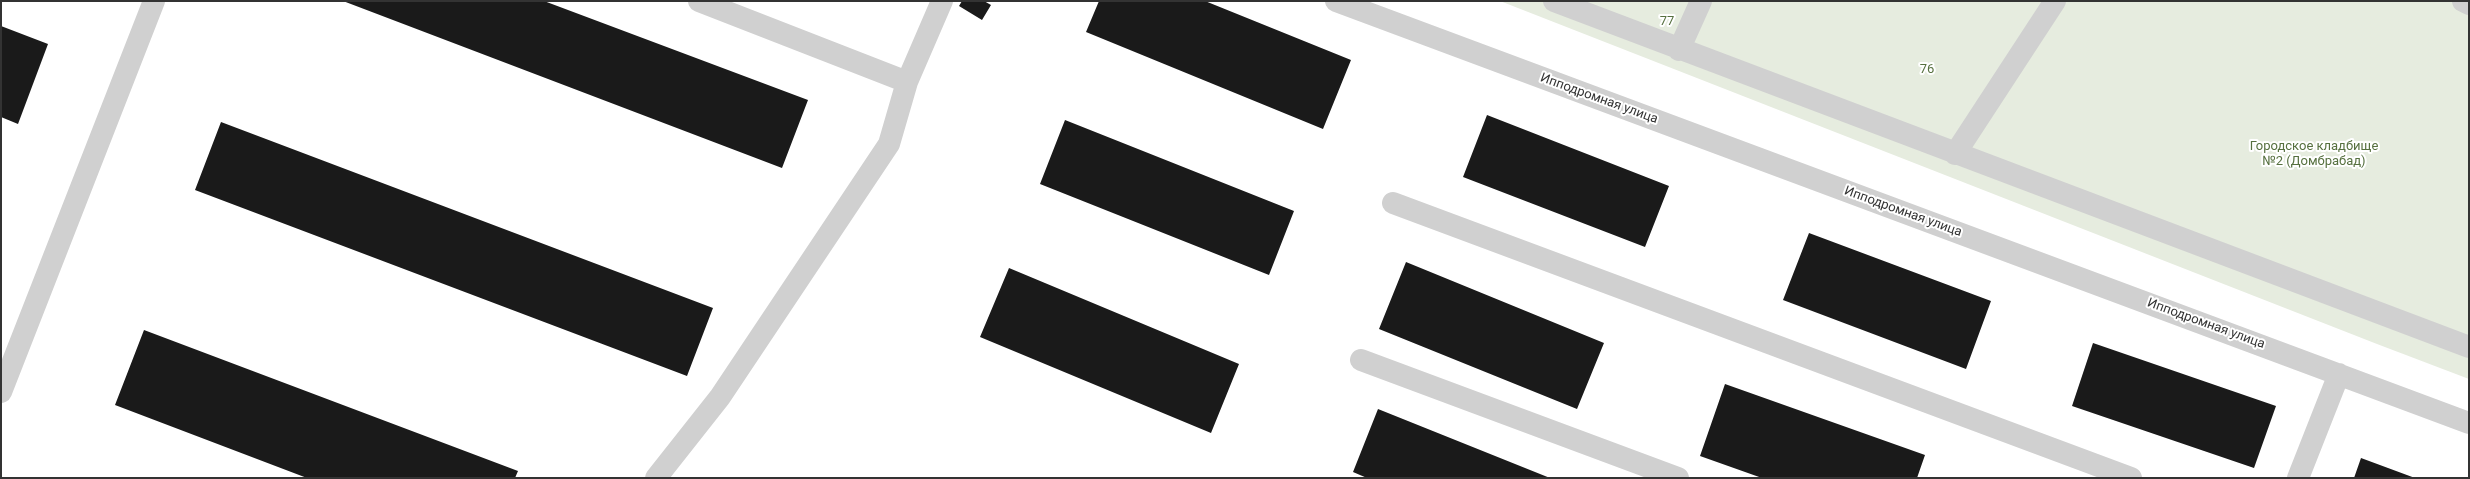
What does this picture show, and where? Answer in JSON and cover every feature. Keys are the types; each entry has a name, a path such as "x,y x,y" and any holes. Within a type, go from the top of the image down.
{"street":[{"path":"1,392 154,1"},
{"path":"699,1 907,82"},
{"path":"656,478 720,397 889,144 907,82 942,1"},
{"name":"Ипподромная улица","path":"1336,1 2469,423"},
{"path":"1554,1 1678,50 2469,347"},
{"path":"1678,50 1701,1"},
{"path":"1955,154 2055,1"},
{"path":"2463,1 2469,4"},
{"path":"1393,203 2131,478"},
{"path":"1361,360 1678,478"},
{"path":"2298,478 2339,374"}],"green space":[{"name":"Городское кладбище №2 (Домбрабад)","path":"1500,1 2469,1 2469,379 2377,344"}],"building":[{"path":"343,1 544,1 808,100 782,168"},
{"path":"962,1 984,1 991,5 982,20 959,6"},
{"path":"1099,1 1205,1 1351,60 1323,129 1086,32"},
{"path":"1,26 48,44 18,124 1,117"},
{"path":"1487,115 1669,186 1645,247 1463,177"},
{"path":"1065,120 1294,211 1269,275 1040,184"},
{"path":"221,122 713,308 687,376 195,190"},
{"path":"1809,233 1991,301 1966,369 1783,300"},
{"path":"1406,262 1604,343 1577,409 1379,329"},
{"path":"1009,268 1239,364 1211,433 980,337"},
{"path":"144,330 518,471 515,478 307,478 115,405"},
{"path":"2093,343 2276,406 2254,468 2072,406"},
{"path":"1725,384 1925,455 1917,478 1762,478 1700,456"},
{"path":"1378,409 1550,478 1367,478 1353,472"},
{"path":"2361,458 2415,478 2354,478"}],"park label":[{"name":"77","path":"1667,22"},
{"name":"76","path":"1927,70"}]}
